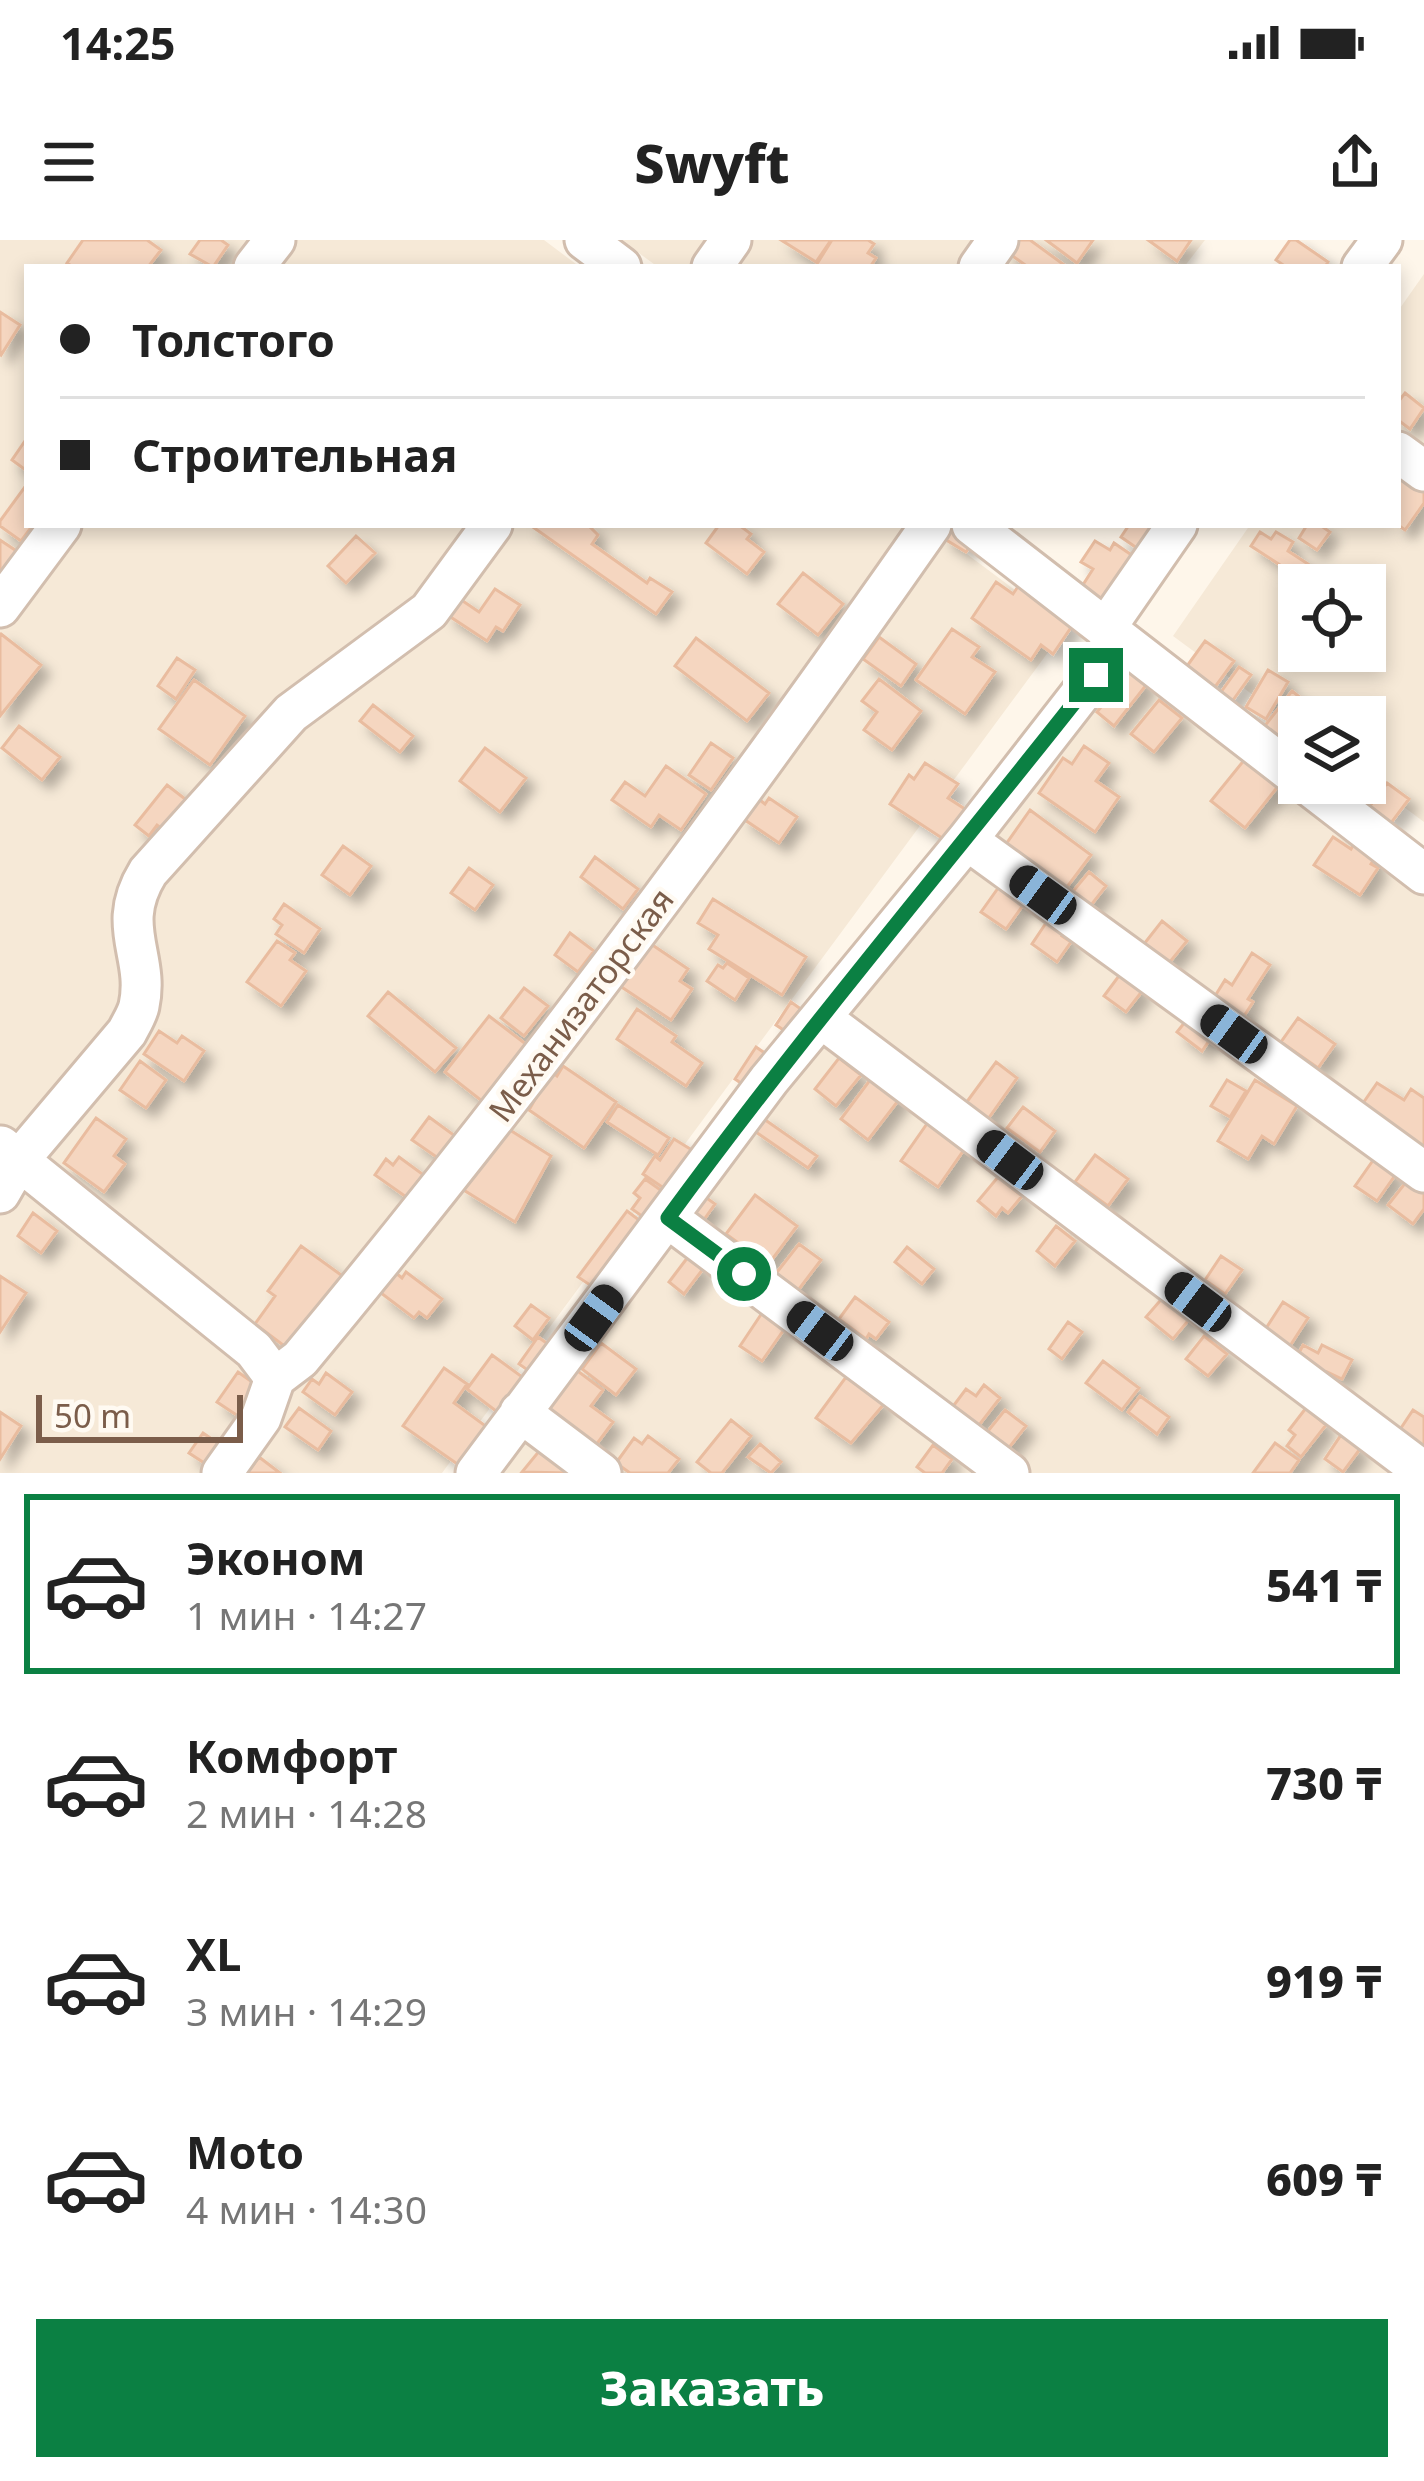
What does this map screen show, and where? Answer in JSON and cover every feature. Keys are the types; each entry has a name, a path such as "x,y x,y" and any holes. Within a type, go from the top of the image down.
{"street":[{"path":"585,240 617,264"},
{"path":"0,607 59,528"},
{"path":"275,1378 254,1350 6,1166 127,1033 139,1008 140,986 131,931 137,890 148,872 291,712 429,611 490,528"},
{"name":"Механизаторская","path":"222,1473 261,1418 275,1378 300,1359 441,1190 590,996 929,528"},
{"path":"976,528 1278,762"},
{"path":"476,1473 769,1080 967,840 1113,635 1175,528"},
{"path":"1333,804 1424,874"},
{"path":"967,840 1424,1172"},
{"path":"821,1018 1424,1472"},
{"path":"668,1218 1009,1473"},
{"path":"520,1412 601,1473"}],"shaded area":[{"path":"0,240 544,240 576,264 24,264 24,528 932,528 1066,628 442,1473 0,1473"},
{"path":"621,240 1205,240 1186,264 654,264"},
{"path":"1424,274 1424,822 1386,794 1386,696 1278,696 1278,714 1173,636 1248,528 1401,528 1401,307"},
{"path":"1102,650 1278,779 1278,804 1312,804 1424,886 1424,1473 499,1473"}],"building":[{"path":"83,240 147,240 161,250 150,264 67,263"},
{"path":"200,240 221,240 228,245 215,264 190,254"},
{"path":"781,240 831,240 816,262"},
{"path":"832,240 874,244 868,253 876,258 872,264 817,264"},
{"path":"1016,240 1030,240 1063,264 1024,264 1007,252"},
{"path":"1046,240 1093,240 1077,263"},
{"path":"1148,240 1191,240 1177,261"},
{"path":"1290,240 1296,240 1328,262 1282,264 1276,260"},
{"path":"0,312 20,325 1,355 0,354"},
{"path":"1405,393 1424,408 1410,429 1401,422"},
{"path":"24,442 24,469 12,460"},
{"path":"1401,473 1424,489 1424,503 1405,530 1401,527"},
{"path":"24,488 24,528 31,528 21,541 0,526"},
{"path":"534,528 591,528 598,535 592,544 647,583 650,578 672,592 656,614"},
{"path":"717,528 743,528 751,534 747,539 764,552 747,574 706,543"},
{"path":"951,528 958,528 975,539 966,552 943,538"},
{"path":"1127,528 1157,528 1141,551 1121,537"},
{"path":"1305,528 1330,532 1317,550 1299,538"},
{"path":"1260,532 1271,539 1276,532 1293,542 1288,551 1308,564 1279,564 1251,546"},
{"path":"356,536 375,553 346,583 328,566"},
{"path":"0,540 21,554 0,584"},
{"path":"1095,541 1110,550 1114,543 1133,556 1102,605 1079,591 1093,569 1081,562"},
{"path":"803,573 843,604 818,635 778,604"},
{"path":"996,582 1013,594 1019,585 1074,623 1053,654 1041,645 1031,660 972,618"},
{"path":"495,589 520,605 503,631 496,627 487,641 446,614 457,597 479,612"},
{"path":"952,629 979,647 972,657 995,672 965,714 916,680"},
{"path":"0,635 41,665 0,716"},
{"path":"879,637 916,664 901,686 863,659"},
{"path":"696,638 769,693 747,721 675,666"},
{"path":"1205,641 1234,661 1215,687 1206,681 1202,687 1182,673"},
{"path":"177,658 195,670 176,699 158,686"},
{"path":"1239,667 1251,675 1223,714 1211,706"},
{"path":"1131,670 1147,684 1114,726 1097,712"},
{"path":"1268,670 1288,682 1266,719 1246,707"},
{"path":"879,679 921,711 892,750 864,730 877,712 862,701"},
{"path":"194,680 245,716 210,765 159,729"},
{"path":"1159,700 1182,718 1154,752 1131,734"},
{"path":"373,705 413,736 400,752 360,721"},
{"path":"1278,709 1275,744 1260,732"},
{"path":"19,726 60,757 42,780 2,748"},
{"path":"711,743 733,758 711,790 689,775"},
{"path":"1084,746 1109,763 1096,781 1119,797 1095,832 1039,793 1063,758 1072,764"},
{"path":"485,748 526,778 500,812 460,781"},
{"path":"1245,759 1278,784 1245,828 1211,801"},
{"path":"925,763 958,784 948,798 968,811 948,842 890,804 909,775 914,779"},
{"path":"666,766 706,794 681,830 659,815 651,827 612,800 625,782 645,796"},
{"path":"1386,784 1409,799 1391,823 1369,807 1386,804"},
{"path":"167,785 189,802 165,831 157,825 149,836 135,825"},
{"path":"756,797 765,804 769,798 797,817 779,843 742,818"},
{"path":"1030,810 1091,855 1064,891 1004,847"},
{"path":"1333,837 1351,849 1355,842 1376,856 1371,864 1378,868 1360,895 1314,865"},
{"path":"343,846 371,866 350,895 322,875"},
{"path":"595,857 638,889 623,909 581,877"},
{"path":"469,868 493,885 475,910 451,893"},
{"path":"1089,872 1106,886 1088,909 1070,895"},
{"path":"1001,884 1026,901 1006,929 981,912"},
{"path":"713,899 806,957 782,995 709,949 718,935 698,923"},
{"path":"284,904 320,929 304,953 276,934 282,925 274,919"},
{"path":"1050,917 1067,929 1062,936 1071,942 1057,962 1032,944"},
{"path":"1162,921 1187,941 1169,963 1144,944"},
{"path":"570,933 594,951 578,972 555,955"},
{"path":"645,940 688,969 680,981 692,989 671,1020 620,986"},
{"path":"277,941 295,953 290,960 306,971 281,1006 247,982"},
{"path":"1252,953 1270,965 1248,999 1253,1002 1244,1016 1215,996 1225,980 1232,985"},
{"path":"727,963 749,978 735,1000 707,981 718,965 723,968"},
{"path":"1121,973 1143,990 1126,1012 1104,996"},
{"path":"524,988 548,1006 524,1036 501,1018"},
{"path":"388,992 456,1048 435,1072 368,1016"},
{"path":"791,1002 812,1017 797,1039 776,1025"},
{"path":"637,1009 676,1036 672,1042 702,1063 686,1086 617,1039"},
{"path":"489,1016 531,1048 487,1105 445,1072"},
{"path":"1189,1017 1213,1035 1202,1051 1177,1032"},
{"path":"1298,1018 1335,1044 1318,1068 1281,1042"},
{"path":"159,1031 177,1043 182,1036 204,1051 184,1081 144,1054"},
{"path":"756,1047 772,1058 751,1090 735,1079"},
{"path":"839,1058 861,1075 836,1106 815,1089"},
{"path":"140,1061 166,1080 146,1108 120,1090"},
{"path":"996,1062 1017,1078 988,1119 966,1103"},
{"path":"563,1066 616,1102 584,1148 529,1110 551,1071 557,1076"},
{"path":"873,1076 901,1097 868,1140 841,1119"},
{"path":"1227,1080 1246,1091 1230,1117 1211,1106"},
{"path":"1255,1080 1297,1106 1274,1144 1262,1136 1248,1159 1218,1141"},
{"path":"1377,1083 1404,1100 1411,1089 1424,1098 1424,1147 1361,1106"},
{"path":"618,1105 669,1138 658,1155 607,1122"},
{"path":"1023,1107 1055,1131 1040,1152 1007,1128"},
{"path":"429,1117 455,1136 438,1158 412,1140"},
{"path":"761,1117 817,1156 808,1168 753,1130"},
{"path":"96,1118 126,1139 114,1156 125,1164 104,1192 64,1163"},
{"path":"931,1118 968,1144 938,1187 901,1161"},
{"path":"502,1125 551,1156 515,1222 462,1189"},
{"path":"674,1139 700,1155 674,1195 643,1174"},
{"path":"1095,1155 1128,1179 1108,1206 1075,1182"},
{"path":"399,1157 425,1176 409,1199 375,1175 386,1159 393,1165"},
{"path":"1374,1159 1396,1174 1377,1201 1355,1186"},
{"path":"998,1177 1022,1196 1008,1213 1002,1208 996,1216 978,1201"},
{"path":"1410,1177 1424,1188 1424,1209 1413,1224 1388,1205"},
{"path":"645,1179 669,1196 650,1222 632,1209 640,1198 634,1193"},
{"path":"697,1191 715,1204 698,1228 680,1215"},
{"path":"755,1195 797,1226 759,1277 731,1256 740,1244 726,1234"},
{"path":"627,1211 647,1226 599,1291 578,1277"},
{"path":"33,1213 57,1231 41,1253 18,1236"},
{"path":"1056,1226 1075,1241 1055,1266 1037,1251"},
{"path":"799,1244 821,1260 796,1293 774,1276"},
{"path":"301,1246 348,1280 287,1348 255,1324 275,1296 268,1291"},
{"path":"907,1247 934,1269 922,1284 895,1262"},
{"path":"1221,1256 1242,1270 1225,1294 1205,1280"},
{"path":"688,1257 703,1269 684,1294 669,1282"},
{"path":"406,1272 442,1299 427,1318 419,1312 414,1318 381,1293 396,1273 402,1278"},
{"path":"0,1276 26,1293 0,1332"},
{"path":"1165,1295 1192,1316 1173,1339 1146,1317"},
{"path":"855,1297 889,1322 876,1339 869,1334 866,1339 839,1319"},
{"path":"1283,1302 1308,1318 1286,1352 1261,1336"},
{"path":"531,1305 549,1318 533,1340 515,1326"},
{"path":"762,1313 785,1328 762,1361 740,1346"},
{"path":"1068,1322 1082,1332 1062,1359 1049,1349"},
{"path":"1204,1336 1227,1354 1208,1376 1186,1359"},
{"path":"538,1337 555,1349 536,1376 519,1364"},
{"path":"601,1343 636,1369 616,1395 582,1369"},
{"path":"1303,1345 1318,1353 1322,1345 1352,1360 1342,1379 1327,1372 1323,1378 1294,1363"},
{"path":"492,1355 525,1379 500,1414 467,1389"},
{"path":"1103,1361 1139,1388 1122,1410 1086,1383"},
{"path":"444,1368 467,1384 454,1403 491,1430 463,1468 403,1426"},
{"path":"575,1369 603,1390 591,1406 613,1422 596,1445 545,1408"},
{"path":"238,1372 262,1389 241,1418 217,1402"},
{"path":"326,1373 352,1392 335,1415 303,1392 312,1379 319,1384"},
{"path":"846,1377 884,1404 851,1443 816,1418"},
{"path":"984,1385 1000,1398 976,1429 951,1409 966,1389 976,1396"},
{"path":"1140,1396 1169,1417 1157,1434 1128,1412"},
{"path":"299,1408 331,1431 318,1450 285,1427"},
{"path":"1306,1408 1326,1425 1301,1457 1287,1446 1295,1435 1289,1430"},
{"path":"1005,1410 1026,1426 1000,1459 984,1436"},
{"path":"1413,1410 1424,1417 1424,1447 1399,1431"},
{"path":"0,1412 21,1426 0,1459"},
{"path":"731,1420 751,1436 722,1473 711,1473 697,1462"},
{"path":"203,1433 228,1450 215,1470 189,1453"},
{"path":"1341,1435 1360,1449 1343,1472 1325,1459"},
{"path":"648,1436 679,1459 668,1473 630,1473 616,1463 634,1438 642,1444"},
{"path":"1275,1443 1299,1460 1290,1473 1253,1473"},
{"path":"760,1444 781,1462 771,1473 748,1457"},
{"path":"933,1445 952,1459 942,1473 925,1473 917,1467"},
{"path":"540,1450 569,1473 522,1472"},
{"path":"259,1457 280,1473 247,1473"}],"route":[{"path":"744,1274 668,1218 769,1080 1096,675"}]}
